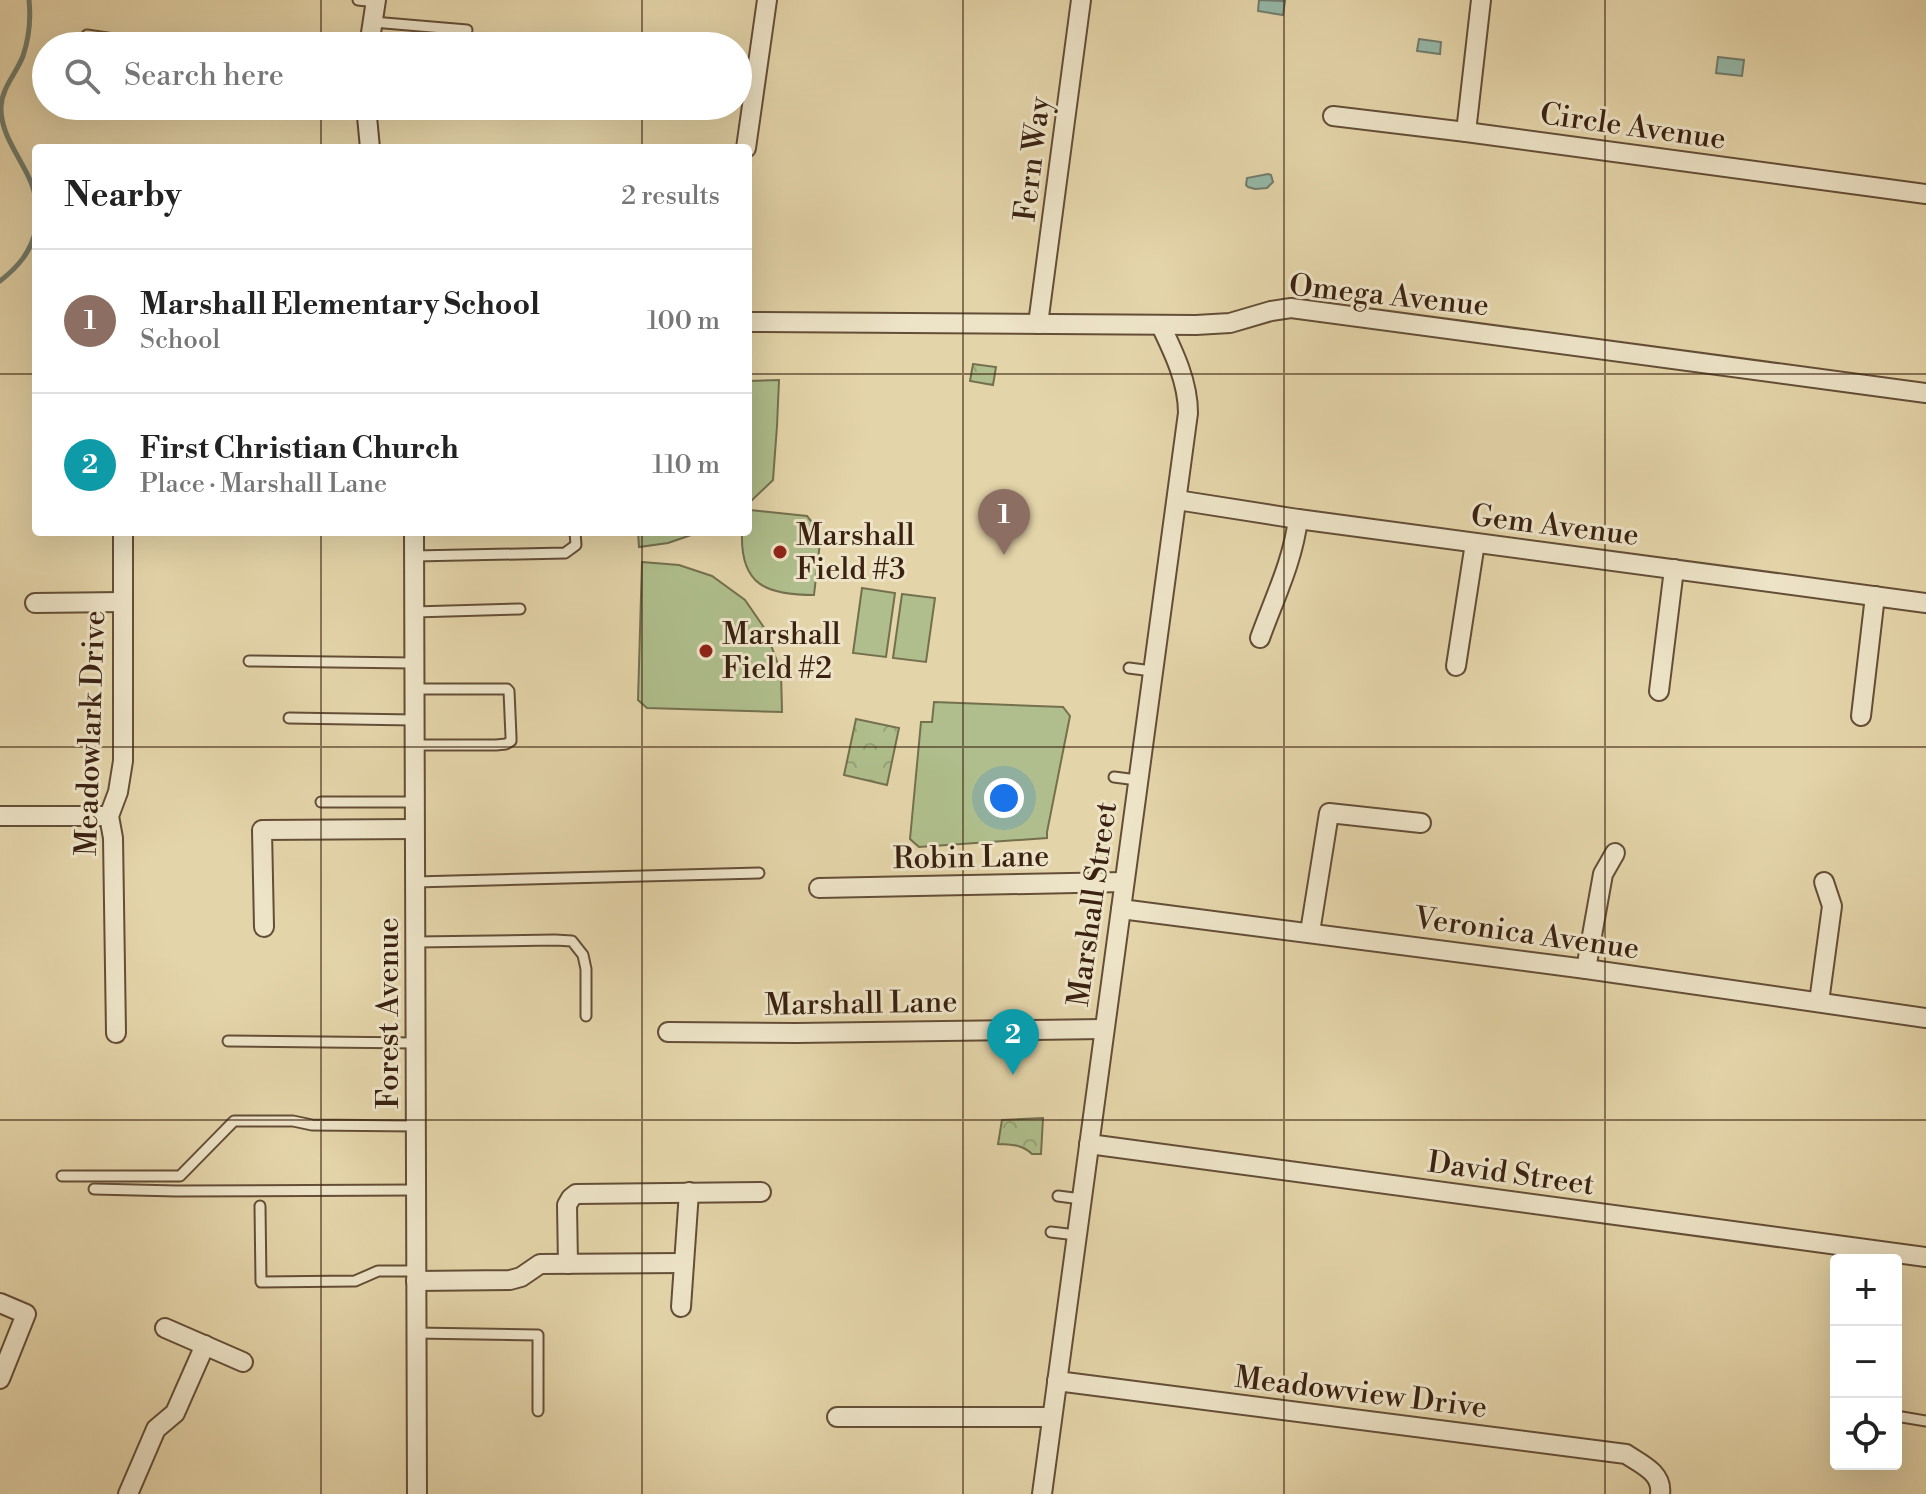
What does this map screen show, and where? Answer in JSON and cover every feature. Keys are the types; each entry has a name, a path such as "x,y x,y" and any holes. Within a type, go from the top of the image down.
{"street":[{"path":"752,106 767,0"},
{"name":"Fern Way","path":"1038,324 1081,0"},
{"path":"1466,132 1481,0"},
{"path":"370,1 371,32"},
{"name":"Circle Avenue","path":"1333,116 1926,194"},
{"path":"367,120 370,144"},
{"path":"747,144 750,120"},
{"name":"Omega Avenue","path":"752,322 1161,326 1230,323 1291,308 1926,393"},
{"name":"Marshall Street","path":"1042,1494 1188,404 1175,355 1161,326"},
{"name":"Gem Avenue","path":"1177,500 1926,603"},
{"path":"1260,638 1289,562 1298,519"},
{"name":"Meadowlark Drive","path":"116,1033 113,838 109,816 118,792 123,761 123,536"},
{"name":"Forest Avenue","path":"414,536 417,1494"},
{"path":"1456,666 1475,543"},
{"path":"1659,691 1674,569"},
{"path":"1861,716 1875,596"},
{"path":"35,603 123,602"},
{"path":"1310,932 1329,813 1421,823"},
{"path":"0,816 109,816"},
{"path":"264,927 262,830 414,829"},
{"path":"1586,969 1603,874 1615,853"},
{"name":"Robin Lane","path":"819,888 1124,882"},
{"path":"1819,1002 1832,906 1824,882"},
{"name":"Veronica Avenue","path":"1121,909 1586,969 1926,1018"},
{"name":"Marshall Lane","path":"668,1032 1103,1029"},
{"name":"David Street","path":"1089,1144 1926,1257"},
{"path":"681,1307 689,1192"},
{"path":"568,1264 567,1205 573,1196 761,1192"},
{"path":"416,1276 510,1280 521,1277 540,1264 684,1263"},
{"path":"0,1303 26,1314 0,1379"},
{"path":"165,1328 243,1362"},
{"path":"128,1494 156,1429 175,1413 205,1345"},
{"name":"Meadowview Drive","path":"1057,1381 1626,1454 1652,1471 1661,1486 1660,1494"},
{"path":"837,1417 1052,1417"}],"lane":[{"path":"373,22 467,30"},
{"path":"414,556 565,553 576,545 575,536"},
{"path":"414,612 520,609"},
{"path":"249,661 413,663"},
{"path":"1129,668 1152,671"},
{"path":"414,689 499,688 509,691 511,741 496,745 414,745"},
{"path":"289,718 414,720"},
{"path":"1114,777 1137,780"},
{"path":"321,802 414,802"},
{"path":"415,882 759,873"},
{"path":"416,942 572,941 583,955 586,969 586,1016"},
{"path":"228,1041 416,1043"},
{"path":"62,1176 180,1176 234,1121 416,1126"},
{"path":"94,1189 416,1190"},
{"path":"1058,1196 1081,1199"},
{"path":"260,1206 261,1282 355,1281 378,1271 416,1276"},
{"path":"1051,1232 1076,1235"},
{"path":"416,1333 538,1335 538,1411"},
{"path":"1902,1417 1926,1421"}],"green space":[{"path":"973,364 996,367 993,385 970,381"},
{"path":"779,380 773,480 752,500 752,381"},
{"name":"Marshall Field #3","path":"752,510 807,516 821,533 814,595 782,593 759,583 751,575 742,536 752,536"},
{"path":"638,536 688,536 668,543 639,547"},
{"name":"Marshall Field #2","path":"642,562 679,565 712,576 745,600 765,629 781,672 782,712 647,708 638,700"},
{"path":"862,588 895,593 886,657 853,653"},
{"path":"902,594 935,598 926,662 893,658"},
{"path":"934,702 1063,707 1070,716 1047,838 919,847 910,839 921,722 932,722"},
{"path":"856,719 899,728 887,785 844,775"},
{"path":"1043,1118 1041,1154 998,1144 1002,1120"}],"shaded area":[{"path":"1259,0 1285,1 1283,15 1258,11"},
{"path":"1419,39 1441,42 1440,54 1417,51"},
{"path":"1718,57 1744,60 1742,76 1716,73"},
{"path":"1268,174 1273,182 1267,188 1255,189 1246,185 1247,178"}],"waterway":[{"path":"29,0 25,49 4,93 1,107 5,131 32,186"},
{"path":"0,281 23,258 32,241"}],"place":[{"name":"Marshall Field #3","path":"780,552"},
{"name":"Marshall Elementary School","path":"1004,555"},
{"name":"Marshall Field #2","path":"706,651"},
{"name":"First Christian Church","path":"1013,1075"}]}
